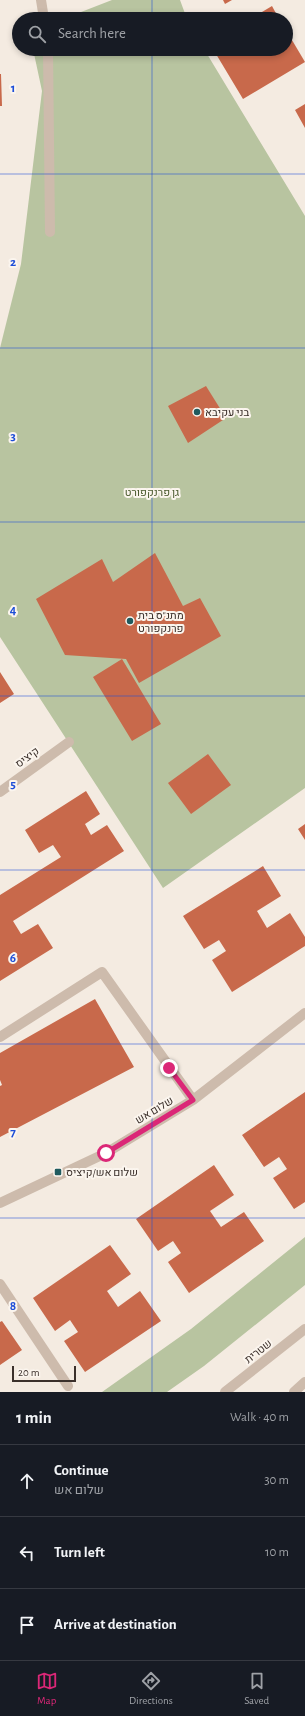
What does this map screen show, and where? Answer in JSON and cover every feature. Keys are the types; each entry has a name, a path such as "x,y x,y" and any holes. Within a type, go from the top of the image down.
{"street":[{"path":"41,0 43,12"},
{"path":"48,56 50,232"},
{"name":"קיציס","path":"0,792 69,742"},
{"path":"0,1037 102,972 193,1100"},
{"name":"שלום אש","path":"0,1202 106,1153 193,1100 305,1013"},
{"path":"0,1284 68,1386"},
{"name":"שטרית","path":"225,1392 305,1328"},
{"path":"294,1392 305,1382"}],"green space":[{"path":"112,0 180,0 184,12 81,12"},
{"name":"גן פרנקפורט","path":"34,56 208,56 305,216 305,788 163,888 0,637 0,348 21,264 42,91"},
{"path":"305,1237 305,1285 204,1366 167,1392 102,1392 191,1329"}],"building":[{"path":"223,0 232,0 225,4"},
{"path":"272,6 275,12 262,12"},
{"path":"293,42 305,62 243,99 217,56 293,56"},
{"path":"1,74 2,106 0,106"},
{"path":"305,104 305,128 295,110"},
{"name":"בני עקיבא","path":"206,386 226,418 188,443 168,406"},
{"name":"מתנ\"ס בית פרנקפורט","path":"155,553 183,606 200,598 221,636 139,683 126,659 65,655 36,599 102,559 113,582"},
{"path":"122,659 161,724 132,741 93,677"},
{"path":"0,672 14,694 0,703"},
{"path":"208,754 231,785 191,814 168,783"},
{"path":"86,791 100,814 85,824 91,835 107,825 124,851 13,921 21,934 38,924 53,948 0,981 0,895 61,857 53,845 39,853 25,830"},
{"path":"305,824 305,840 298,829"},
{"path":"263,866 281,896 257,911 267,928 290,913 305,937 305,946 232,992 212,960 226,951 219,940 204,949 183,916"},
{"path":"95,999 134,1067 0,1137 0,1086 2,1085 0,1080 0,1053"},
{"path":"305,1092 305,1202 294,1209 273,1178 287,1169 279,1157 264,1167 242,1135"},
{"path":"214,1165 234,1195 210,1211 221,1227 244,1212 264,1241 189,1293 168,1262 181,1253 173,1241 158,1251 136,1219"},
{"path":"110,1245 131,1274 107,1291 118,1307 140,1291 161,1321 85,1372 64,1341 78,1332 70,1320 55,1331 33,1298"},
{"path":"2,1321 22,1350 0,1365 0,1322"}],"place":[{"name":"בני עקיבא","path":"197,412"},
{"name":"מתנ\"ס בית פרנקפורט","path":"130,621"},
{"name":"שלום אש/קיציס","path":"58,1172"}],"route":[{"path":"106,1153 193,1100 169,1068"}]}
